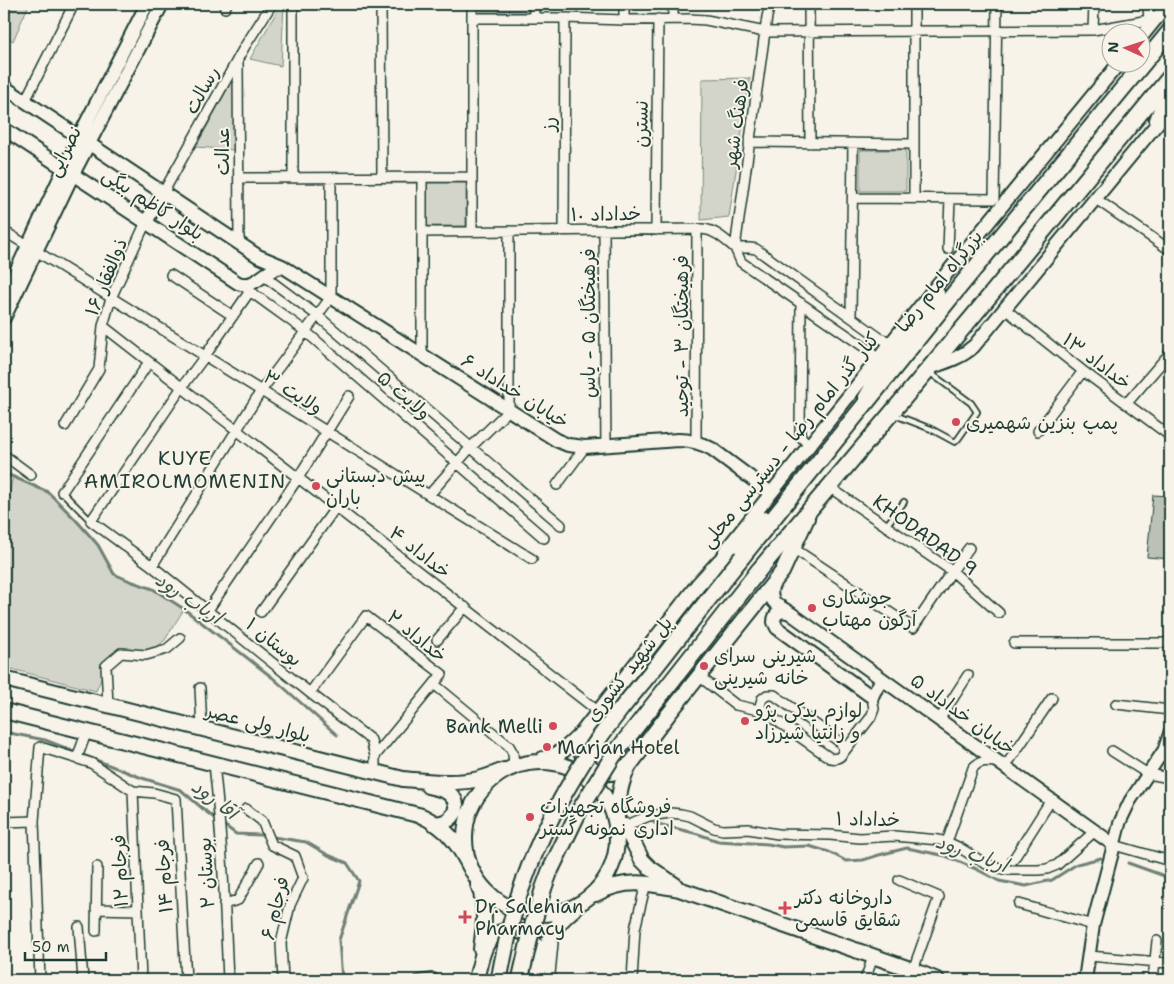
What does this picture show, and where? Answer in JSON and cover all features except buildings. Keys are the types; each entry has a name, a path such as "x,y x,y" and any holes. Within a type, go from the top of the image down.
{"highway":[{"name":"بزرگراه امام رضا","path":"742,557 952,296 1170,31"},
{"path":"520,980 544,887 580,811 613,756 759,570 1170,77"},
{"name":"پل شهید کشوری","path":"499,980 523,882 564,795 596,743 742,557"}],"main road":[{"path":"84,141 147,4"},
{"name":"نصرایی","path":"4,318 32,249 84,141 162,4"},
{"path":"1151,22 1168,4"},
{"name":"کنار گذر امام رضا - دسترسی محلی","path":"698,585 893,340 1112,72"},
{"path":"1151,131 1170,82"},
{"name":"بلوار کاظم بیگی","path":"4,87 239,244 255,254 283,266"},
{"path":"928,369 955,359 970,350 1170,108"},
{"name":"بلوار کاظم بیگی","path":"4,129 238,283"},
{"path":"146,222 163,193"},
{"path":"4,297 32,249"},
{"path":"255,254 264,276"},
{"path":"238,283 251,284 274,268 283,266"},
{"name":"خیابان خداداد ۶","path":"283,266 562,443 585,448 678,440 696,442 712,449 771,493"},
{"path":"848,426 878,375 933,304 948,272"},
{"path":"477,978 485,919 483,898 467,857 465,843 465,828 468,814 474,801 492,778 509,768 556,756 572,743 600,712 698,585 719,562 794,493"},
{"path":"539,980 547,945 555,927 599,887 611,867 617,845 619,796 626,771 782,572 811,508"},
{"name":"خیابان خداداد ۵","path":"772,584 772,600 1114,845"},
{"path":"790,613 784,611 778,613 774,619 777,628 872,697 882,680"},
{"name":"بلوار ولی عصر","path":"4,679 403,779 448,782 470,780 509,768"},
{"path":"4,711 415,814 433,823 456,842 484,889 508,906 522,912 537,914 553,913 568,909 605,888 635,882 646,883 679,889 937,980"},
{"path":"583,732 580,740 581,754 584,760 595,770 608,773 615,772 622,770 634,760"},
{"path":"532,762 560,763 574,768 587,777 598,787 607,800 619,827 642,860 679,889"},
{"path":"403,779 446,791 453,798 455,811 451,818 444,823 433,823"},
{"path":"1085,980 1093,925 1114,845"},
{"path":"477,978 489,941 499,932 518,930 529,936 537,947 539,954 539,980"}],"street":[{"path":"25,101 74,4"},
{"name":"رسالت","path":"163,193 238,58 272,4"},
{"path":"293,4 293,178"},
{"path":"381,4 382,177"},
{"path":"472,4 472,231"},
{"path":"534,4 534,18"},
{"path":"624,4 624,20"},
{"path":"673,4 674,19"},
{"name":"فرهنگ شهر","path":"735,248 770,4"},
{"path":"810,4 810,143"},
{"path":"914,4 914,198"},
{"path":"853,198 994,199 997,4"},
{"path":"1093,30 1094,4"},
{"path":"1146,22 1148,4"},
{"path":"472,18 624,20 658,18 706,20 765,32 1102,29"},
{"name":"رز","path":"564,230 565,18"},
{"name":"نسترن","path":"656,230 658,18"},
{"name":"عدالت","path":"238,58 239,244"},
{"path":"750,142 914,144"},
{"path":"851,318 853,143"},
{"path":"422,177 422,355"},
{"path":"239,178 472,177"},
{"path":"152,566 261,391 331,297 331,178"},
{"path":"948,249 950,199"},
{"path":"1096,199 1170,250"},
{"name":"ذوالفقار ۱۶","path":"65,426 98,369 103,326 111,298 146,222"},
{"name":"فرهیختگان ۳ - توحید","path":"696,442 697,229"},
{"name":"فرهیختگان ۵ - یاس","path":"604,230 606,446"},
{"name":"خداداد ۱۰","path":"422,232 712,230 735,248 741,262 870,351 874,356 875,364"},
{"name":"ولایت ۳","path":"4,231 532,559"},
{"path":"429,495 471,447 509,410 509,231"},
{"path":"735,248 756,249 883,340 893,340"},
{"path":"171,275 233,316"},
{"name":"ولایت ۵","path":"264,276 318,316 561,525"},
{"name":"ولایت ۵","path":"238,283 305,331 544,538"},
{"path":"92,521 182,387 250,291"},
{"path":"801,303 800,433 809,445"},
{"name":"خداداد ۱۳","path":"1004,309 1170,436"},
{"name":"خداداد ۴","path":"103,326 600,712"},
{"path":"1126,404 1170,353"},
{"path":"62,492 149,362"},
{"path":"1038,432 1083,371"},
{"path":"208,610 298,478 349,396"},
{"path":"558,485 585,448"},
{"path":"4,455 32,475"},
{"name":"KHODADAD 9","path":"829,487 952,571 999,613"},
{"path":"261,612 336,507"},
{"name":"بوستان ۱","path":"92,521 152,566 371,740 375,756"},
{"path":"793,548 913,628 969,548"},
{"path":"437,640 465,607"},
{"name":"خداداد ۲","path":"310,693 366,616 442,674 434,684 509,746 513,753 509,768"},
{"path":"108,705 106,666 121,653 146,655 166,650 180,638"},
{"path":"1014,643 1170,644"},
{"path":"939,720 968,675"},
{"path":"699,676 736,705 763,712 830,758 836,759 842,756 871,717 874,709 872,697"},
{"path":"374,772 375,756 434,684"},
{"path":"200,688 202,728"},
{"path":"763,712 760,706 762,699 767,695 774,695 840,742 843,747 842,756"},
{"path":"947,842 975,765 984,761 1002,765 1052,698"},
{"path":"1116,704 1170,710"},
{"path":"78,754 87,732"},
{"path":"1170,732 1164,750 1130,801 1120,822 1114,845 1170,861"},
{"path":"40,980 34,821 40,747 78,754 133,791"},
{"path":"1112,751 1148,774 1170,778"},
{"name":"بوستان ۲","path":"214,764 222,848 228,980"},
{"name":"فرجام ۱۴","path":"133,791 154,793 176,799 186,980"},
{"name":"فرجام ۱۲","path":"133,791 141,980"},
{"path":"1013,860 1051,800"},
{"name":"فرجام ۶","path":"246,809 262,821 272,845 294,856 303,878 290,905 281,942 283,980"},
{"name":"خداداد ۱","path":"619,827 649,816 675,813 690,816 714,828 723,830 748,829 778,834 830,835 854,838 899,836 939,840 960,848 986,864 1006,870 1043,870 1052,867 1060,863 1095,832"},
{"path":"4,822 34,821"},
{"path":"224,904 238,900 259,863"},
{"path":"96,931 97,867"},
{"path":"899,880 939,897 912,970"},
{"path":"632,980 635,929 646,883"},
{"path":"1019,904 1093,925"},
{"path":"96,910 138,910"},
{"path":"79,927 83,980"},
{"path":"552,980 550,974 555,927"},
{"path":"1153,980 1157,941"},
{"path":"1089,956 1170,963"},
{"path":"865,980 873,957"},
{"path":"419,980 433,978"}],"lane":[{"path":"891,414 931,429 955,442 958,439 977,412 971,403 928,369"},
{"name":"بوستان ۱","path":"62,492 92,521"},
{"path":"886,526 904,502"}],"shaded area":[{"path":"4,4 29,4 13,41 4,36"},
{"path":"281,4 284,4 281,66 250,59"},
{"path":"479,4 529,4 529,11 480,11"},
{"path":"237,71 234,150 196,147"},
{"path":"750,78 729,217 701,220 702,79"},
{"path":"860,150 906,150 906,191 860,191"},
{"path":"427,183 466,183 466,226 427,226"},
{"path":"13,477 48,492 98,545 114,574 154,590 184,609 165,640 149,654 121,654 107,665 96,691 4,667 4,512"}],"waterway":[{"name":"ارباب رود","path":"4,471 48,492 98,545 114,574 153,589 184,609 273,678 337,735"},
{"name":"آقا رود","path":"4,732 45,740 142,778 181,790 236,834 260,835 306,842 328,855 347,863 359,881 339,940 342,980"},
{"name":"ارباب رود","path":"654,823 718,841 768,844 783,847 809,846 829,852 846,861 863,860 907,848 946,856 999,881 1026,886 1052,880 1077,864 1101,858"},
{"name":"ارباب رود","path":"1128,863 1170,878"}],"place":[{"name":"پمپ بنزین شهمیری","path":"956,422"},
{"name":"پیش دبستانی باران","path":"316,486"},
{"name":"جوشکاری آرگون مهتاب","path":"812,608"},
{"name":"شیرینی سرای خانه شیرینی","path":"704,666"},
{"name":"لوازم یدکی پژو و زانتیا شیرزاد","path":"745,721"},
{"name":"Bank Melli","path":"553,726"},
{"name":"Marjan Hotel","path":"547,747"},
{"name":"فروشگاه تجهیزات اداری نمونه گستر","path":"530,817"},
{"name":"داروخانه دکتر شقایق قاسمی","path":"785,908"},
{"name":"Dr. Salehian Pharmacy","path":"465,917"}],"district":[{"name":"KUYE AMIROLMOMENIN","path":"185,470"}]}
